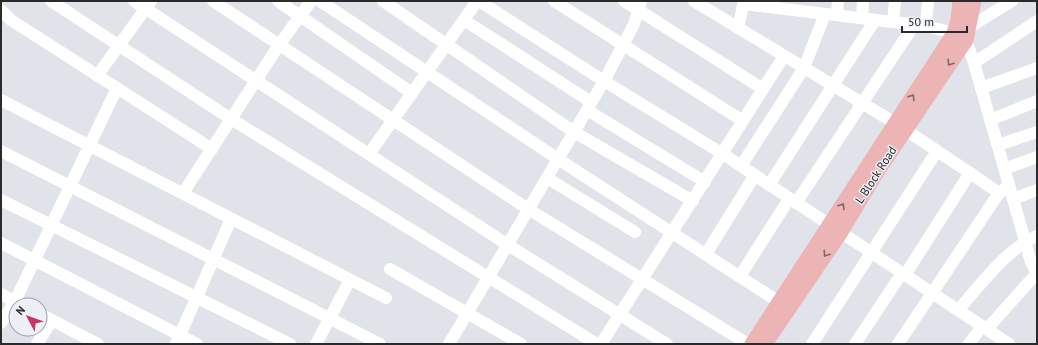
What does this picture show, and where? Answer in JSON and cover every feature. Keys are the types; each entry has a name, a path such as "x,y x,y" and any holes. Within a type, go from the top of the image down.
{"main road":[{"name":"L Block Road","path":"960,1 958,20 963,34"},
{"name":"L Block Road","path":"752,344 779,302 877,172 900,127 963,34 974,1"},
{"name":"L Block Road","path":"764,344 835,229"}],"street":[{"path":"50,1 231,119 597,344"},
{"path":"134,1 148,5 256,80 508,245 667,344"},
{"path":"213,1 528,209 748,344"},
{"path":"278,1 299,17 412,93"},
{"path":"183,194 279,45 311,1"},
{"path":"320,1 558,159 779,302"},
{"path":"383,1 574,132 693,201"},
{"path":"369,154 478,1 723,154 1007,344"},
{"path":"554,1 743,121"},
{"path":"624,1 640,6 763,89"},
{"path":"741,166 804,68 838,1"},
{"path":"862,18 863,1"},
{"path":"893,22 895,1"},
{"path":"926,26 928,1"},
{"path":"738,28 744,3 798,6 831,15 926,26 963,34 1012,1"},
{"path":"701,3 738,28 900,127 970,172 999,193"},
{"path":"97,76 148,5"},
{"path":"449,344 604,81 623,45 640,6"},
{"path":"1,10 11,20 212,149"},
{"path":"464,20 589,106 705,182"},
{"path":"769,185 875,20"},
{"path":"974,62 1037,21"},
{"path":"740,276 862,103 914,25"},
{"path":"963,34 974,62 1031,262 1037,273 970,344"},
{"path":"601,344 784,56"},
{"path":"981,88 1037,68"},
{"path":"20,297 34,260 117,88"},
{"path":"1,100 386,298"},
{"path":"990,120 1037,101"},
{"path":"998,145 1037,132"},
{"path":"1,151 380,344"},
{"path":"812,344 937,151"},
{"path":"1004,169 1037,157"},
{"path":"855,344 970,172"},
{"path":"706,254 755,175"},
{"path":"547,178 635,232"},
{"path":"898,344 931,292 999,193 1009,185"},
{"path":"1013,199 1037,190"},
{"path":"1,200 290,344"},
{"path":"178,340 232,219"},
{"path":"958,310 1000,264 1025,241 1037,236"},
{"path":"1,243 178,340 197,344"},
{"path":"390,269 521,344"},
{"path":"316,344 350,280"},
{"path":"1,323 8,315"},
{"path":"48,318 90,342"},
{"path":"37,344 52,320"}]}
